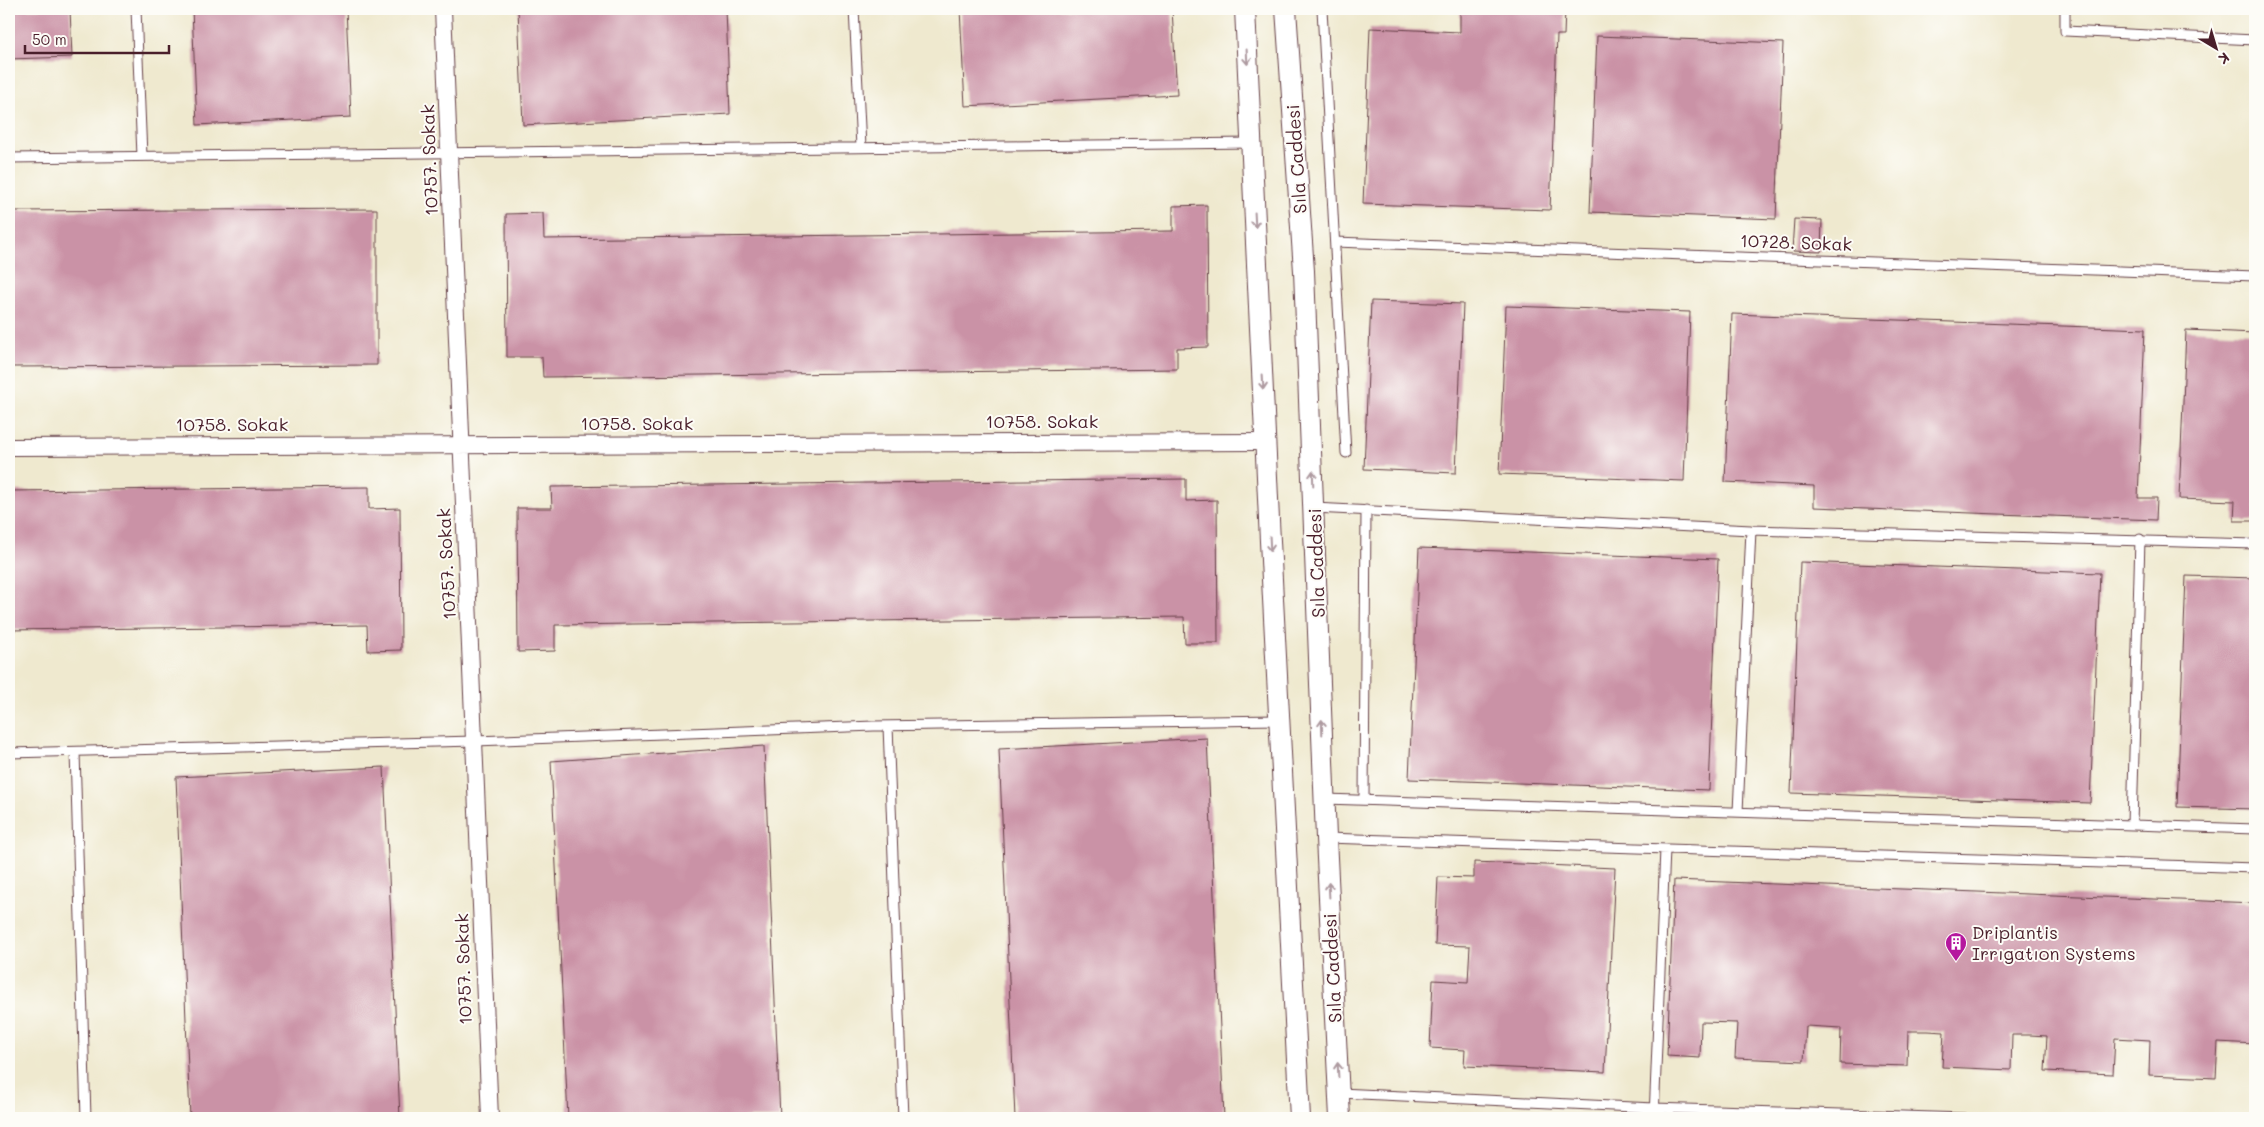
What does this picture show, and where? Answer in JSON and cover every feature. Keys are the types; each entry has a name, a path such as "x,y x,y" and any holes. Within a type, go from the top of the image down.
{"street":[{"name":"10757. Sokak","path":"443,9 490,1118"},
{"path":"1245,9 1300,1118"},
{"name":"Sıla Caddesi","path":"1286,9 1304,271 1326,838 1340,1118"},
{"name":"10758. Sokak","path":"9,447 1265,442"}],"lane":[{"path":"136,9 142,156"},
{"path":"854,9 861,148"},
{"path":"1322,9 1346,453"},
{"path":"2065,9 2065,30 2255,40"},
{"path":"9,158 1251,143"},
{"name":"10728. Sokak","path":"1334,242 2255,276"},
{"path":"1314,508 1750,530 2140,539 2255,544"},
{"path":"1364,800 1366,510"},
{"path":"1738,812 1750,530"},
{"path":"2132,825 2140,539"},
{"path":"9,753 475,741 888,726 1279,720"},
{"path":"888,726 903,1118"},
{"path":"74,752 86,1118"},
{"path":"1325,799 2255,828"},
{"path":"1326,838 2255,868"},
{"path":"1654,1118 1665,849"},
{"path":"1340,1093 1654,1108 1964,1118"}],"building":[{"path":"9,9 70,9 72,57 9,59"},
{"path":"192,9 346,9 351,117 197,125"},
{"path":"518,9 726,9 730,114 523,125"},
{"path":"960,9 1172,9 1177,95 965,106"},
{"path":"1460,9 1565,9 1564,35 1557,35 1550,210 1363,204 1370,28 1460,32"},
{"path":"1597,36 1783,43 1776,219 1590,212"},
{"path":"1207,205 1208,347 1177,348 1177,369 543,377 542,357 507,357 506,214 543,213 544,239 1173,231 1173,206"},
{"path":"377,209 377,365 9,367 9,211"},
{"path":"1794,219 1822,220 1821,252 1792,251"},
{"path":"1371,301 1463,304 1456,473 1364,469"},
{"path":"1506,306 1690,312 1684,481 1499,474"},
{"path":"1732,314 2145,329 2138,498 2157,498 2156,520 1814,507 1814,486 1725,482"},
{"path":"2186,330 2255,333 2255,521 2234,521 2235,501 2179,499"},
{"path":"1186,479 1186,501 1217,500 1218,643 1185,643 1184,617 555,625 555,651 518,652 517,508 552,508 551,487"},
{"path":"369,487 369,509 400,508 401,650 368,651 367,625 9,630 9,491"},
{"path":"1419,548 1718,559 1709,790 1409,779"},
{"path":"1800,562 2100,573 2090,803 1791,793"},
{"path":"2186,576 2255,578 2255,809 2177,807"},
{"path":"1207,738 1224,1118 1015,1118 999,749"},
{"path":"764,746 780,1118 568,1118 551,761"},
{"path":"384,767 400,1118 190,1118 176,777"},
{"path":"1474,862 1615,868 1605,1072 1464,1066 1465,1050 1430,1048 1433,980 1468,982 1470,946 1435,945 1438,877 1474,878"},
{"path":"1674,880 2255,903 2255,1044 2218,1042 2216,1078 2149,1075 2150,1040 2115,1038 2113,1074 2045,1071 2047,1036 2030,1035 2012,1035 2011,1070 1942,1067 1944,1032 1928,1031 1908,1031 1907,1066 1840,1064 1841,1028 1806,1026 1804,1061 1735,1058 1737,1023 1701,1022 1700,1058 1667,1056"}],"place":[{"name":"Driplantis Irrıgatıon Systems","path":"1956,962"}]}
